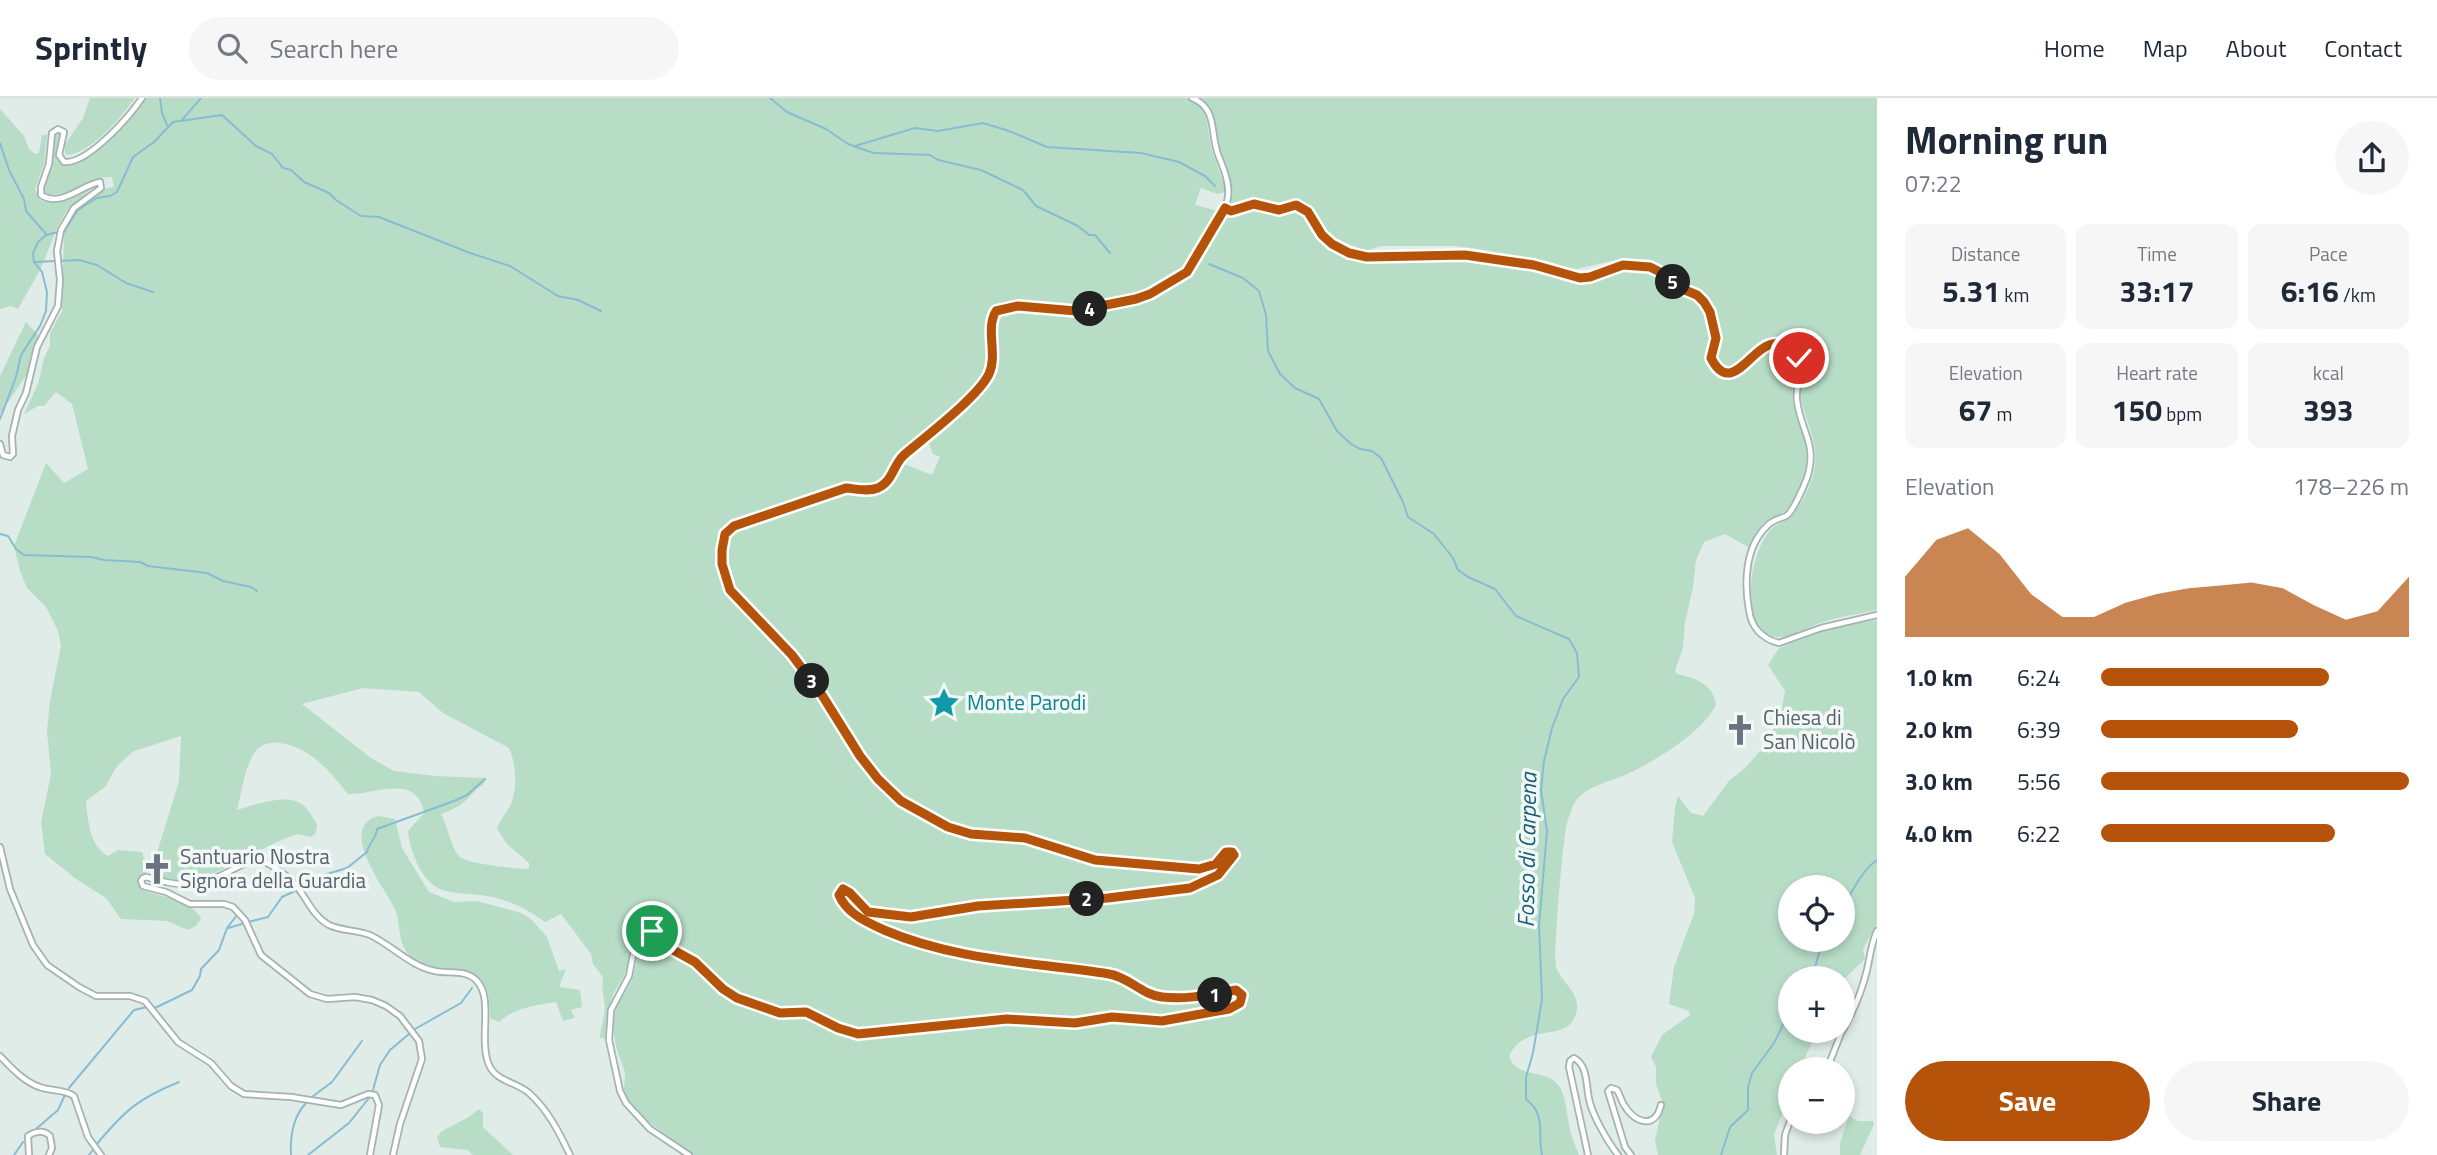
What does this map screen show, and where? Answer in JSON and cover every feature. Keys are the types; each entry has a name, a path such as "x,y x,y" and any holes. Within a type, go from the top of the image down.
{"street":[{"path":"0,444 3,456 10,457 16,417 26,393 37,347 57,310 60,279 57,251 61,230 74,208 102,185 98,182 62,198 51,199 41,195 49,164 52,133 58,129 64,132 59,155 64,162 69,163 92,150 108,136 142,98"},
{"path":"689,1155 650,1129 626,1103 620,1091 609,1040 611,1010 629,976 637,934 642,928 647,928 666,946 695,962 723,989 737,998 780,1013 806,1012 838,1028 858,1034 1007,1019 1075,1023 1112,1017 1162,1021 1229,1009 1240,1003 1242,995 1236,990 1211,996 1160,997 1112,974 965,956 918,944 876,926 848,909 839,895 843,889 868,912 911,917 978,906 1108,898 1190,888 1218,875 1234,855 1232,852 1226,852 1216,864 1199,869 1095,860 1025,838 971,834 948,827 915,809 889,791 872,771 792,655 730,590 722,564 725,534 734,526 844,489 871,490 886,482 902,457 923,441 988,376 992,360 993,318 996,311 1018,306 1076,311 1126,302 1150,294 1187,272 1225,208 1229,192 1214,146 1209,111 1203,102 1192,98"},
{"path":"1225,208 1231,211 1254,204 1279,210 1301,206 1312,216 1327,240 1349,253 1367,257 1465,255 1534,265 1580,278 1623,265 1650,267 1704,302 1710,312 1716,338 1711,358 1721,370 1732,373 1740,370 1760,349 1772,344 1784,344 1794,349 1799,365 1797,401 1811,446 1809,468 1803,489 1788,515 1771,522 1761,534 1749,559 1746,587 1749,615 1763,637 1776,642 1877,615"},
{"path":"0,847 10,889 29,938 47,965 79,988 97,996 136,997 149,1003 178,1042 211,1063 231,1086 244,1094 291,1097 341,1105 368,1094 375,1096 379,1105 370,1155"},
{"path":"393,1155 400,1124 422,1059 421,1046 395,1012 372,1000 327,999 310,994 261,955 238,910 224,904 190,904 160,889 143,886 141,881 144,877 174,885 192,885 204,883 246,863 260,860 295,884 315,913 331,926 372,936 398,954 432,971 472,976 484,993 484,1042 487,1061 495,1074 527,1091 554,1123 570,1155"},
{"path":"1855,1004 1867,972 1871,946 1877,931"},
{"path":"0,1056 30,1082 44,1089 64,1091 75,1096 88,1137 100,1155"},
{"path":"1588,1155 1569,1067 1574,1058 1579,1060 1583,1069 1592,1109 1618,1155"},
{"path":"1631,1155 1625,1147 1609,1090 1617,1090 1629,1111 1645,1121 1656,1118 1661,1105"},
{"path":"29,1155 28,1136 43,1132 50,1136 52,1148 49,1155"},
{"path":"1783,1155 1785,1134"}],"green space":[{"path":"90,98 135,98 95,142 85,149 66,155 64,146 83,118"},
{"path":"145,98 1188,98 1199,104 1205,111 1211,147 1226,192 1217,194 1201,188 1195,205 1219,211 1185,269 1164,284 1135,296 1076,307 1016,303 993,309 988,322 988,368 983,377 896,457 881,481 869,486 845,483 729,524 721,537 718,561 727,591 761,625 801,672 847,744 879,787 921,819 962,836 1023,841 1085,861 1135,869 1202,872 1213,869 1226,856 1231,855 1213,874 1189,884 975,902 910,915 869,909 851,890 843,886 836,894 846,911 917,948 965,960 1112,978 1161,1001 1207,1000 1238,994 1238,1003 1231,1007 1161,1016 1114,1013 1075,1019 1006,1015 858,1030 840,1025 810,1010 786,1010 735,993 696,959 668,944 650,926 641,923 633,933 628,964 611,1000 606,1022 606,1039 600,1038 605,1008 603,977 593,964 591,954 561,914 545,922 521,907 503,900 449,892 435,886 418,865 409,839 408,831 424,813 420,800 413,793 394,789 348,794 310,755 301,749 279,743 260,747 251,758 237,810 271,801 297,801 317,824 316,833 311,837 298,834 281,840 204,878 183,881 162,879 165,867 156,856 179,781 181,736 134,751 117,766 105,787 86,801 93,839 108,856 118,850 142,852 148,871 138,880 140,889 183,903 201,919 196,926 188,930 167,921 121,919 106,898 76,879 45,854 41,822 51,774 47,731 61,646 58,631 46,607 27,588 14,546 46,463 64,483 88,469 72,404 56,392 44,406 38,406 24,414 38,384 44,358 50,346 50,333 62,311 64,232 77,210 104,189 114,187 112,177 103,177 62,193 45,193 43,188 52,167 53,136 58,132 62,134 57,150 63,165 74,164 97,151 109,140","holes":["363,688 419,692 443,713 509,748 515,768 515,790 511,804 497,829 507,844 529,863 529,869 471,861 459,856 454,848 441,814 464,802 486,778 394,771 371,758 302,704"]},
{"path":"1201,98 1877,98 1877,610 1827,621 1780,637 1765,632 1755,619 1751,581 1757,554 1770,530 1789,518 1799,506 1814,470 1814,442 1801,395 1802,361 1795,343 1786,338 1768,339 1736,368 1725,367 1715,358 1721,340 1714,313 1706,298 1697,290 1681,284 1667,271 1642,260 1612,261 1576,269 1456,246 1381,246 1366,251 1330,237 1305,203 1278,205 1252,199 1230,208 1232,190 1215,137 1213,112"},
{"path":"0,109 24,136 29,149 35,154 39,153 42,135 47,135 44,164 35,189 40,200 60,201 90,190 66,212 40,270 18,309 11,306 0,309"},
{"path":"1253,207 1275,214 1303,211 1319,236 1330,247 1367,261 1465,260 1536,269 1582,281 1622,270 1640,269 1698,302 1711,330 1712,342 1708,360 1721,374 1739,374 1769,349 1786,348 1795,357 1794,408 1804,438 1807,459 1799,488 1785,511 1761,526 1750,548 1725,534 1704,542 1696,560 1683,648 1675,670 1677,674 1697,680 1708,687 1716,705 1700,726 1663,755 1582,794 1574,804 1567,823 1555,959 1559,973 1574,994 1576,1014 1564,1028 1526,1038 1509,1056 1518,1068 1547,1077 1559,1086 1579,1155 694,1155 646,1119 629,1103 624,1093 625,1072 613,1026 618,1003 634,974 640,936 646,932 668,952 693,965 736,1001 775,1015 810,1017 843,1033 860,1037 1009,1023 1075,1026 1114,1020 1163,1024 1233,1013 1244,1005 1248,994 1242,987 1211,993 1171,994 1143,986 1112,970 1027,962 965,952 918,940 877,924 854,910 843,898 843,892 867,914 899,919 1168,895 1206,885 1224,873 1237,856 1232,849 1225,849 1213,862 1198,866 1095,856 1046,838 1010,831 975,830 949,822 903,797 890,786 861,751 826,694 794,651 733,586 728,572 726,549 736,530 843,491 865,493 881,490 892,480 902,463 932,475 940,457 933,454 928,441 991,379 998,314 1015,310 1077,315 1137,303 1164,291 1189,275 1226,213 1233,214"},
{"path":"26,322 38,335 27,374 0,414 0,376"},
{"path":"1877,619 1877,924 1863,949 1865,959 1855,969 1855,966 1778,966 1778,1043 1812,1043 1805,1057 1778,1057 1778,1124 1774,1135 1777,1155 1658,1155 1655,1140 1663,1104 1656,1084 1656,1067 1651,1057 1662,1035 1690,1015 1689,1011 1669,1004 1674,967 1694,914 1695,898 1672,842 1675,807 1678,796 1691,813 1703,816 1729,781 1746,767 1767,743 1781,713 1785,691 1768,665 1779,648 1822,631"},
{"path":"378,816 395,819 402,848 429,892 454,902 476,901 519,912 530,918 547,937 559,971 566,969 559,987 580,990 582,1007 571,1010 575,1018 563,1021 556,1002 518,1010 499,1022 490,1018 488,995 482,981 473,973 434,968 421,964 409,955 401,938 395,909 367,860 363,845 362,833 366,823"},
{"path":"479,1109 483,1113 483,1127 513,1155 473,1155 468,1150 440,1147 437,1137 442,1131"},
{"path":"1855,1119 1873,1121 1860,1155 1840,1155 1843,1134 1855,1134"}],"waterway":[{"path":"160,98 167,125"},
{"path":"182,120 201,98"},
{"path":"770,98 787,112 826,129 859,148 874,153 930,155 938,160 981,170 1023,190 1036,206 1078,226 1089,235 1095,235 1110,253"},
{"path":"64,232 77,211 97,198 117,192 133,157 154,142 173,122 222,115 256,146 272,154 283,168 291,170 304,182 329,193 361,216 379,217 510,266 558,296 578,300 601,311"},
{"path":"855,146 915,128 938,131 983,123 1047,147 1141,153 1179,162 1205,176 1215,186"},
{"path":"0,143 9,170 24,199 26,211 46,234"},
{"path":"0,419 16,377 21,355 40,326 46,311 47,292 33,253 38,242 46,235 58,232"},
{"path":"35,262 79,260 97,265 126,283 153,292"},
{"name":"Fosso di Carpena","path":"1209,264 1243,278 1259,291 1266,315 1268,351 1280,374 1295,388 1319,399 1337,431 1351,444 1372,451 1381,458 1408,517 1434,534 1453,558 1458,570 1495,589 1516,616 1569,639 1577,653 1579,677 1563,699 1552,728 1544,761 1541,790 1547,831 1539,925 1542,999 1526,1077 1526,1099 1533,1105 1539,1118 1542,1155"},
{"path":"0,534 8,536 16,549 24,555 140,562 148,566 207,573 223,581 251,587 257,591"},
{"path":"301,888 314,878 347,868 367,852 377,829 467,795 485,779"},
{"path":"1855,886 1877,860"},
{"path":"248,922 268,917 282,897 295,891"},
{"path":"155,1008 192,990 201,969 219,950 227,928 237,915"},
{"path":"228,928 242,924"},
{"path":"1815,966 1819,952"},
{"path":"415,1029 461,1003 472,988"},
{"path":"69,1088 134,1010 147,1007"},
{"path":"373,1090 380,1065 390,1050 409,1034"},
{"path":"1721,1155 1730,1127 1748,1110 1748,1087 1752,1073 1778,1035"},
{"path":"312,1097 332,1082 362,1041"},
{"path":"97,1144 133,1107 179,1082"},
{"path":"36,1129 58,1110 65,1095"},
{"path":"308,1155 349,1123 369,1098"},
{"path":"291,1155 293,1128 306,1103"},
{"path":"14,1155 23,1142"},
{"path":"89,1155 92,1151"}],"place":[{"name":"Monte Parodi","path":"944,703"},
{"name":"Chiesa di San Nicolò","path":"1740,730"},
{"name":"Santuario Nostra Signora della Guardia","path":"157,869"}],"route":[{"path":"652,931 671,950 695,962 723,989 737,998 780,1013 806,1012 838,1028 858,1034 1007,1019 1075,1023 1112,1017 1162,1021 1229,1009 1240,1003 1242,995 1236,990 1211,996 1160,997 1112,974 965,956 918,944 854,914 839,895 843,889 868,912 889,916 926,916 978,906 1108,898 1190,888 1218,875 1234,855 1232,852 1226,852 1216,864 1208,868 1146,866 1095,860 1025,838 971,834 948,827 901,801 878,779 792,655 726,583 722,564 723,541 725,534 734,526 846,488 863,491 876,488 890,479 902,457 923,441 988,376 992,360 993,318 996,311 1018,306 1076,311 1136,299 1166,286 1187,272 1225,208 1231,211 1257,204 1267,209 1279,210 1296,205 1308,212 1322,235 1332,244 1349,253 1367,257 1465,255 1534,265 1580,278 1623,265 1650,267 1664,274 1680,288 1702,299 1710,312 1716,338 1711,358 1714,365 1721,370 1732,373 1740,370 1760,349 1772,344 1791,346 1799,358"}]}
